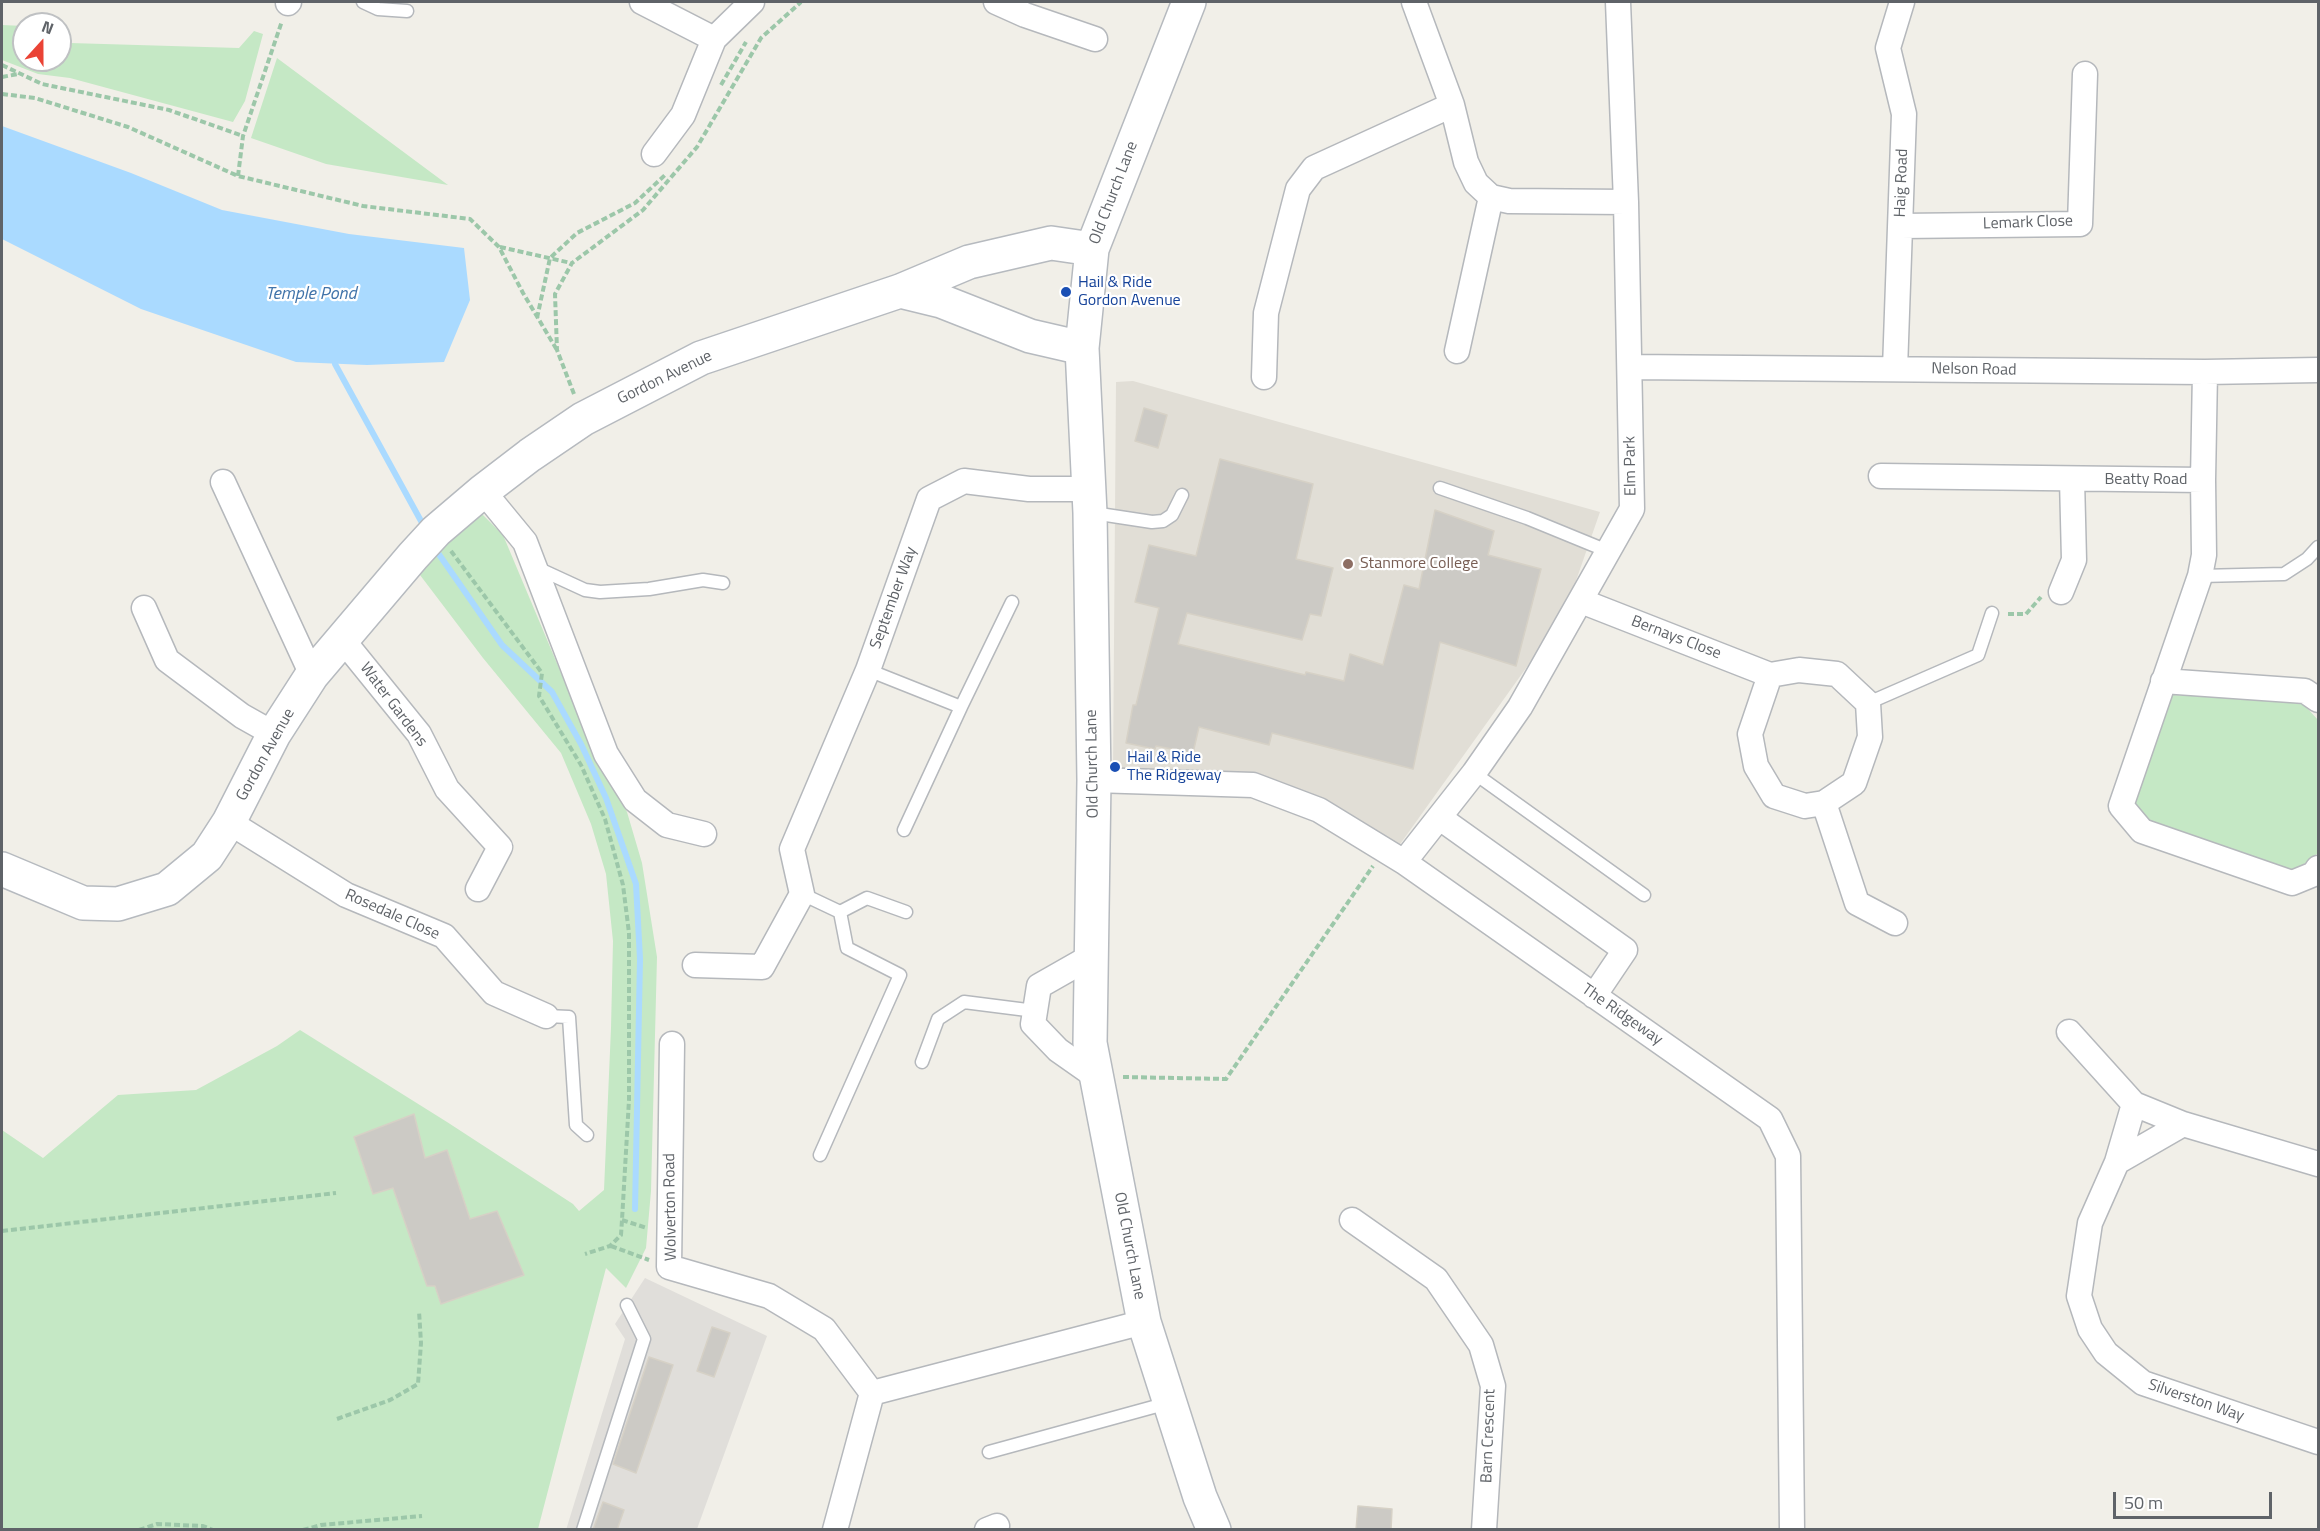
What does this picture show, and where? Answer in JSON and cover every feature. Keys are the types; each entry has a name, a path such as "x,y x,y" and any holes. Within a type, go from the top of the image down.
{"street":[{"path":"642,2 714,39"},
{"path":"654,154 683,115 714,39 752,2"},
{"path":"996,2 1025,15 1095,39"},
{"name":"Old Church Lane","path":"1190,2 1092,249 1082,348 1090,501 1094,780 1090,1044 1144,1322 1200,1497 1214,1530"},
{"path":"1414,2 1452,105 1466,162 1476,183 1491,198 1509,201 1626,202"},
{"name":"Elm Park","path":"1394,856 1440,818 1520,706 1610,552 1632,509 1626,202 1618,2"},
{"name":"Haig Road","path":"1895,369 1904,114 1888,48 1902,2"},
{"name":"Lemark Close","path":"1901,226 2080,224 2085,74"},
{"path":"1264,378 1266,313 1298,189 1314,168 1452,105"},
{"path":"1457,351 1491,198"},
{"name":"Gordon Avenue","path":"2,869 82,903 118,904 167,889 207,856 229,822 274,734 312,675 436,531 530,455 583,419 701,358 900,291 969,262 1051,243 1092,249"},
{"path":"900,291 941,301 1030,336 1082,348"},
{"name":"Nelson Road","path":"1630,367 2205,372 2319,370"},
{"path":"2203,480 2205,372"},
{"name":"Beatty Road","path":"1881,476 2203,480 2204,555 2200,576 2121,806 2142,831 2292,883 2314,874 2319,868"},
{"path":"2061,592 2074,560 2073,479"},
{"name":"September Way","path":"802,894 792,849 868,670 929,499 964,481 1029,489 1090,501"},
{"path":"223,482 312,675"},
{"path":"483,491 525,542 606,754 634,800 667,825 704,834"},
{"name":"Bernays Close","path":"1581,601 1770,675"},
{"path":"144,608 167,660 242,716 274,734"},
{"name":"Water Gardens","path":"342,639 419,734 447,789 500,847 478,889"},
{"path":"1799,670 1837,674 1868,703 1870,737 1854,783 1824,803 1805,806 1774,796 1756,766 1750,734 1770,675 1799,670"},
{"path":"2163,681 2305,692 2319,700"},
{"name":"The Ridgeway","path":"1094,780 1253,785 1319,810 1394,856 1770,1119 1788,1156 1792,1530"},
{"path":"1824,803 1857,903 1895,923"},
{"path":"1440,818 1625,950 1594,996"},
{"name":"Rosedale Close","path":"229,822 346,895 444,936 494,993 546,1016"},
{"path":"695,965 762,967 802,894"},
{"path":"1090,957 1039,986 1033,1024 1058,1050 1095,1076"},
{"path":"2069,1032 2134,1104 2183,1124 2319,1164"},
{"name":"Wolverton Road","path":"672,1044 669,1267 769,1296 824,1329 872,1393"},
{"name":"Silverston Way","path":"2134,1104 2117,1162 2090,1223 2079,1296 2090,1329 2106,1353 2143,1383 2319,1442"},
{"path":"2117,1162 2183,1124"},
{"name":"Barn Crescent","path":"1352,1220 1436,1280 1481,1346 1493,1386 1484,1530"},
{"path":"835,1530 872,1393 1144,1322"}],"lane":[{"path":"363,2 378,9 407,11"},
{"path":"1440,488 1527,518 1610,552"},
{"path":"1090,501 1152,522 1172,515 1182,495"},
{"path":"2200,576 2284,574 2319,548"},
{"path":"534,566 585,590 600,592 649,589 703,580 723,583"},
{"path":"904,830 1012,603"},
{"path":"1868,703 1978,655 1992,613"},
{"path":"868,670 961,707"},
{"path":"1474,773 1644,895"},
{"path":"802,894 840,912"},
{"path":"840,912 867,898 906,912"},
{"path":"820,1155 900,975 847,948 840,912"},
{"path":"922,1062 938,1019 964,1002 1035,1011"},
{"path":"546,1016 568,1017 576,1125 586,1135"},
{"path":"583,1530 644,1339 627,1305"},
{"path":"989,1452 1170,1403"}],"path":[{"path":"238,176 243,136 289,2"},
{"path":"557,350 555,294 572,263 643,210 697,147 760,38 801,2"},
{"path":"2,65 42,84 169,110 243,136"},
{"path":"2,77 19,74"},
{"path":"2,94 35,98 128,127 238,176 363,206 470,219 499,247 557,350 583,419"},
{"path":"499,247 572,263"},
{"path":"436,531 542,673 539,696 581,765 605,819 623,885 629,933 629,1100 621,1235 610,1246 585,1254"},
{"path":"1992,613 2026,614 2045,592 2061,592"},
{"path":"1095,1076 1226,1078 1394,856"},
{"path":"2,1231 336,1193"},
{"path":"610,1246 669,1267"},
{"path":"337,1419 390,1400 418,1384 421,1343 419,1311"},
{"path":"303,1530 321,1525 422,1516"},
{"path":"139,1530 157,1524 203,1526 213,1530"}],"shaded area":[{"name":"Stanmore College","path":"1133,381 1600,512 1564,615 1398,847 1271,781 1113,771 1116,382"},
{"path":"645,1278 767,1336 697,1529 566,1530 625,1339 615,1324"}],"green space":[{"path":"2,25 12,25 12,64 2,60"},
{"path":"254,31 263,34 245,101 233,122 70,78 33,72 72,72 72,43 239,48"},
{"path":"277,58 448,185 326,164 251,138"},
{"path":"481,513 503,535 593,749 627,812 642,863 657,957 651,1191 646,1248 626,1288 606,1268 538,1529 2,1529 2,1130 43,1158 118,1095 196,1090 277,1046 300,1030 447,1122 573,1204 579,1211 604,1190 613,941 606,874 591,824 561,753 483,658 420,575 456,531"},
{"path":"2166,695 2297,697 2318,720 2318,853 2294,872 2150,827 2132,798"}],"water":[{"name":"Temple Pond","path":"2,126 131,173 222,210 349,234 464,248 470,300 444,362 367,365 296,362 141,309 2,239"}],"building":[{"path":"1144,408 1167,415 1158,448 1135,441"},
{"path":"1220,459 1313,484 1296,559 1333,568 1321,616 1310,614 1302,640 1187,613 1178,644 1305,675 1306,672 1344,681 1350,654 1383,665 1404,585 1419,589 1435,510 1494,531 1488,555 1541,569 1516,666 1440,642 1413,769 1272,733 1269,745 1199,727 1193,753 1126,743 1133,705 1136,705 1159,608 1135,602 1149,545 1196,556"},
{"path":"414,1114 425,1158 447,1150 470,1219 497,1211 524,1275 441,1304 435,1286 427,1286 393,1188 373,1194 354,1137"},
{"path":"712,1327 730,1333 714,1377 697,1371"},
{"path":"649,1357 673,1365 636,1473 613,1464"},
{"path":"603,1502 624,1510 617,1530 593,1530"},
{"path":"1358,1506 1392,1509 1391,1530 1356,1530"}],"waterway":[{"path":"335,364 421,521"},
{"path":"438,553 502,645 552,692 581,744 606,798 636,884 640,959 635,1209"}],"place":[{"name":"Hail & Ride Gordon Avenue","path":"1066,292"},
{"name":"Stanmore College","path":"1348,564"},
{"name":"Hail & Ride The Ridgeway","path":"1115,767"}]}
